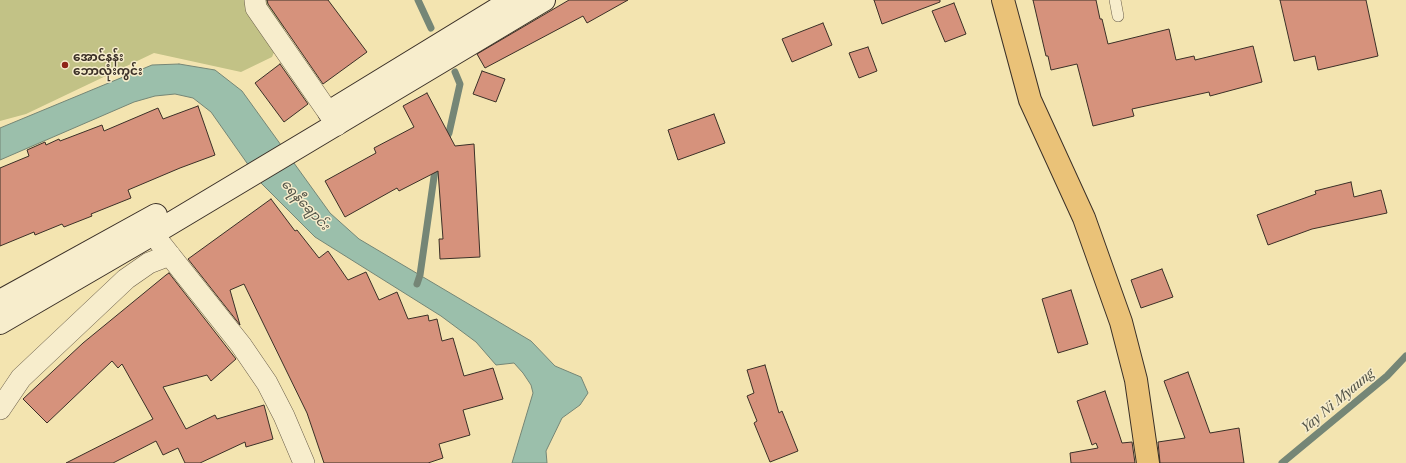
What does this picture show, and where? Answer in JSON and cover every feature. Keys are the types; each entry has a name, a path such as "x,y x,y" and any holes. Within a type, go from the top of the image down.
{"main road":[{"path":"1003,0 1030,100 1084,218 1121,322 1136,380 1148,463"}],"street":[{"path":"255,0 256,8 332,119"},
{"path":"332,119 512,0"},
{"path":"0,323 149,228 296,140 544,0"},
{"path":"149,228 241,345 267,383 284,416 304,463"},
{"path":"0,302 149,228"},
{"path":"0,409 22,378 126,279 149,264 170,255"}],"lane":[{"path":"1115,0 1118,16"}],"green space":[{"name":"အောင်နန်း ဘောလုံးကွင်း","path":"0,0 297,0 272,57 241,72 154,53 26,114 0,121"}],"water":[{"name":"ရေနီချောင်း","path":"179,64 215,70 242,91 330,213 359,239 531,341 555,366 581,377 588,393 580,405 562,418 546,451 547,463 512,463 533,393 531,385 514,363 496,365 476,342 441,316 315,237 261,183 211,112 193,98 175,94 155,96 134,102 0,160 0,128 152,65"}],"building":[{"path":"267,0 328,0 367,52 323,84 268,4"},
{"path":"569,0 628,0 587,23 583,16 485,68 477,54"},
{"path":"874,0 940,0 940,2 882,24"},
{"path":"1033,0 1096,0 1108,44 1169,29 1176,60 1194,56 1195,60 1253,46 1262,82 1210,96 1209,92 1132,109 1134,116 1093,126 1077,64 1051,70 1048,56 1046,56"},
{"path":"1280,0 1366,0 1378,56 1318,70 1315,56 1294,61"},
{"path":"954,3 966,34 945,42 932,11"},
{"path":"823,23 832,45 792,62 782,39"},
{"path":"868,47 877,71 859,78 849,53"},
{"path":"280,64 308,104 284,122 255,83"},
{"path":"482,71 505,79 496,102 473,94"},
{"path":"427,93 455,146 474,144 480,257 440,259 439,239 443,239 438,171 399,191 397,188 345,217 325,181 376,153 374,148 414,127 403,106"},
{"path":"198,106 215,155 128,190 131,198 91,214 92,216 64,227 62,224 35,235 34,232 0,246 0,168 29,156 27,150 45,142 46,145 59,139 60,141 102,125 104,131 158,108 163,119"},
{"path":"714,114 725,143 678,160 668,130"},
{"path":"1351,182 1354,197 1381,190 1387,213 1312,229 1268,245 1257,215 1316,194 1315,191"},
{"path":"271,199 295,231 297,230 319,258 328,251 348,280 366,272 379,300 397,292 408,319 428,315 429,321 437,319 442,341 453,338 464,376 493,368 503,399 463,410 470,435 439,444 443,458 428,463 324,463 307,413 244,284 230,290 240,325 188,259"},
{"path":"1162,269 1173,297 1141,308 1131,280"},
{"path":"169,273 236,359 211,381 207,375 163,387 186,429 215,415 217,419 264,405 273,439 246,447 245,442 200,463 185,463 178,448 163,455 156,441 113,463 66,463 153,419 122,364 118,368 112,361 47,423 23,399 83,343"},
{"path":"1071,290 1088,344 1058,353 1042,299"},
{"path":"765,365 779,413 782,411 798,451 770,462 754,423 757,421 747,396 754,393 747,370"},
{"path":"1188,372 1210,433 1239,428 1244,463 1160,463 1158,442 1185,438 1164,381"},
{"path":"1105,391 1122,443 1132,442 1135,463 1071,463 1070,453 1098,448 1096,443 1092,445 1077,401"}],"waterway":[{"path":"418,0 431,28"},
{"path":"444,142 449,133 460,84 455,72"},
{"path":"417,284 420,275 436,163"},
{"name":"Yay Ni Myaung","path":"1282,463 1387,376 1406,356"}],"place":[{"name":"အောင်နန်း ဘောလုံးကွင်း","path":"65,65"}]}
